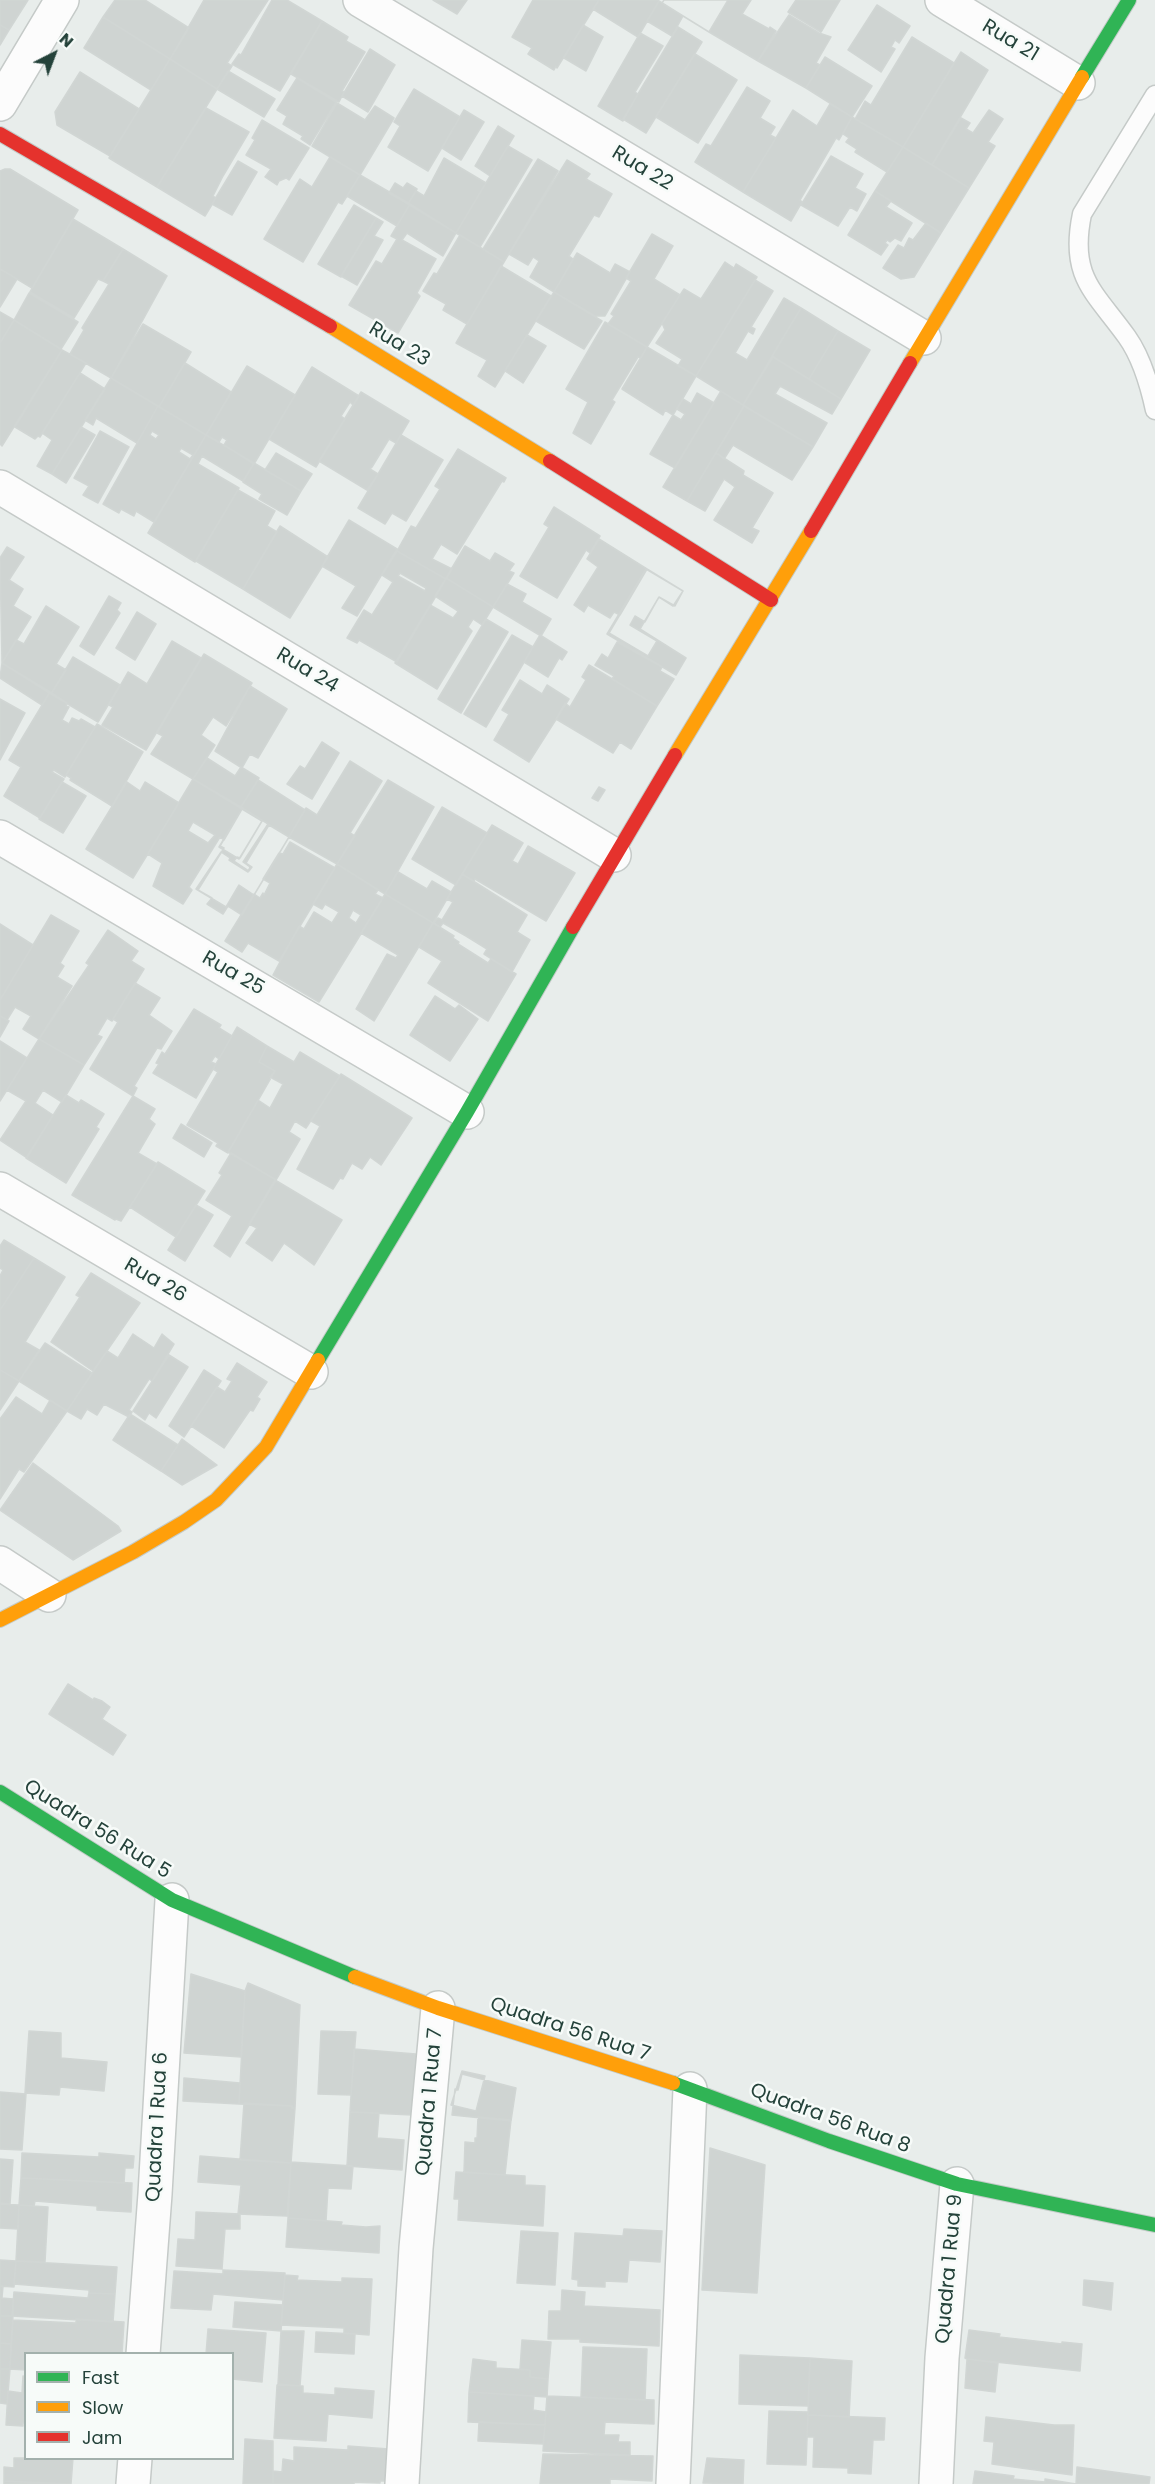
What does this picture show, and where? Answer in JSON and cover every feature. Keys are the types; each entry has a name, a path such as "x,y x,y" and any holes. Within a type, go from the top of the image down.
{"street":[{"path":"0,104 62,0"},
{"name":"Rua 22","path":"360,0 924,338"},
{"name":"Rua 21","path":"942,0 1078,82"},
{"path":"0,1620 160,1536 210,1505 239,1478 266,1447 467,1112 614,855 771,600 924,338 1129,0"},
{"name":"Rua 23","path":"0,134 382,356 771,600"},
{"name":"Rua 24","path":"0,487 614,855"},
{"name":"Rua 25","path":"0,837 467,1112"},
{"name":"Rua 26","path":"0,1189 311,1372"},
{"path":"0,1563 49,1595"},
{"name":"Quadra 56 Rua 5","path":"1,1795 172,1900"},
{"name":"Quadra 1 Rua 7","path":"172,1900 314,1961 438,2008 416,2248 402,2484"},
{"name":"Quadra 1 Rua 6","path":"143,2352 172,1900"},
{"name":"Quadra 56 Rua 7","path":"438,2008 690,2089"},
{"path":"673,2484 690,2089"},
{"name":"Quadra 56 Rua 8","path":"690,2089 957,2184"},
{"name":"Quadra 1 Rua 9","path":"936,2484 942,2358 957,2184 1155,2225"},
{"path":"133,2484 135,2460"}],"lane":[{"path":"1155,95 1082,214 1078,234 1082,273 1087,285 1129,339 1151,390 1155,411"}],"building":[{"path":"0,0 28,0 9,30 0,25"},
{"path":"115,0 145,0 189,28 170,59 103,17"},
{"path":"204,0 268,0 227,63 232,66 217,89 170,59"},
{"path":"272,0 287,0 322,21 280,91 232,64 239,54 241,55"},
{"path":"433,0 467,0 457,14"},
{"path":"533,0 599,0 554,70 528,54 532,48 512,37"},
{"path":"599,0 659,1 638,37 593,9"},
{"path":"664,0 728,0 709,32 662,3"},
{"path":"664,0 728,0 709,32 662,3"},
{"path":"728,0 751,0 742,14 776,31 758,61 709,32"},
{"path":"796,0 840,0 821,32 788,12"},
{"path":"659,1 683,16 672,36 647,21"},
{"path":"877,5 910,26 899,43 895,40 891,47 895,49 881,72 848,50"},
{"path":"789,15 819,33 831,37 816,63 820,65 806,88 758,61"},
{"path":"103,17 170,59 151,90 84,48"},
{"path":"322,21 348,37 346,41 365,52 342,91 344,92 339,102 291,74"},
{"path":"0,25 9,30 0,45"},
{"path":"583,25 603,37 586,71 564,58"},
{"path":"678,27 702,42 646,133 623,119"},
{"path":"640,33 663,46 635,92 638,94 623,121 598,106"},
{"path":"912,37 954,63 903,147 855,119 865,101 871,105"},
{"path":"370,49 395,65 368,112 342,96"},
{"path":"961,52 988,70 932,165 903,147"},
{"path":"695,54 737,80 698,143 656,117"},
{"path":"825,57 872,86 852,117 806,88"},
{"path":"170,59 217,89 157,187 109,158"},
{"path":"228,71 275,99 264,117 217,89"},
{"path":"80,72 139,109 110,156 57,125 55,112"},
{"path":"297,78 336,102 310,145 301,139 303,136 283,124 287,116 277,110"},
{"path":"747,87 770,101 760,118 775,127 770,135 776,138 743,192 695,162 706,144 711,146"},
{"path":"414,89 460,117 428,171 388,147 400,126 394,122"},
{"path":"337,103 365,120 375,106 394,118 360,175 312,146"},
{"path":"830,104 852,117 839,140 836,138 800,200 802,202 791,221 743,192 793,110 817,126"},
{"path":"206,108 249,132 223,176 213,196 216,198 205,216 157,187"},
{"path":"464,110 484,122 461,160 442,148"},
{"path":"989,110 1003,119 988,142 995,146 969,188 932,165 961,118 970,123 966,129 973,133"},
{"path":"852,117 903,147 887,172 855,152 857,149 846,142 849,138 843,134"},
{"path":"262,120 309,148 289,180 286,178 279,181 277,185 265,177 271,169 246,155 255,140 252,138"},
{"path":"498,126 514,136 490,176 475,166"},
{"path":"508,146 532,160 480,247 456,233"},
{"path":"903,147 969,188 941,233 875,191"},
{"path":"831,156 863,174 855,188 866,194 857,211 850,207 838,226 801,205"},
{"path":"330,157 360,175 342,204 338,202 303,262 264,239 300,179 312,187"},
{"path":"444,158 486,183 456,233 408,204 416,191 424,196"},
{"path":"538,159 558,171 504,262 483,249"},
{"path":"567,160 590,174 586,179 612,194 599,217 594,215 569,256 573,259 554,292 530,277 539,261 533,257 528,265 509,254"},
{"path":"238,161 257,172 232,215 212,204"},
{"path":"10,169 78,210 32,288 0,269 0,171"},
{"path":"360,175 410,204 397,226 347,196"},
{"path":"395,183 403,188 407,183 417,189 408,204 389,193"},
{"path":"875,191 891,201 886,207 912,223 901,241 895,238 890,242 887,240 885,243 888,245 881,255 848,235"},
{"path":"410,204 456,233 443,256 407,233 402,240 436,259 417,293 420,296 398,333 349,305 376,261 382,264 397,239 391,236"},
{"path":"354,205 376,218 341,277 318,264"},
{"path":"376,218 383,222 374,236 383,240 357,285 341,276"},
{"path":"73,219 123,249 103,281 98,279 74,318 30,292"},
{"path":"926,223 941,233 914,277 901,279 883,268 898,245 904,248 909,238 913,240"},
{"path":"652,234 673,246 654,279 680,295 647,347 608,324 614,316 611,314 631,281 626,278"},
{"path":"460,235 504,262 467,324 443,310 446,304 423,291 434,273 437,274"},
{"path":"123,249 167,276 111,378 70,354 84,330 82,328 109,284 103,281"},
{"path":"577,253 610,273 615,264 630,272 605,316 595,316 554,292"},
{"path":"725,262 734,268 736,264 757,277 696,376 678,366 682,359 656,343 665,330 662,323 684,289 701,299"},
{"path":"501,266 551,296 495,387 478,376 487,360 456,343"},
{"path":"0,269 17,279 0,307"},
{"path":"755,280 773,291 751,327 755,329 753,334 748,331 735,353 747,360 784,298 801,308 743,405 696,376"},
{"path":"554,292 602,321 584,349 536,321"},
{"path":"29,293 78,322 61,349 14,320"},
{"path":"801,308 838,331 809,379 772,356"},
{"path":"0,312 14,320 0,343"},
{"path":"14,320 62,350 2,446 0,444 0,343"},
{"path":"605,322 647,347 641,358 638,357 612,400 615,402 591,444 573,433 588,402 566,389"},
{"path":"143,324 191,352 159,407 111,378"},
{"path":"838,331 870,350 841,399 809,379"},
{"path":"527,335 546,346 523,383 505,371"},
{"path":"647,347 696,376 673,415 665,410 663,415 622,389"},
{"path":"62,350 86,363 40,437 35,439 15,427"},
{"path":"773,357 841,399 832,414 780,386 775,394 827,423 813,447 743,405"},
{"path":"185,363 231,392 206,435 159,407"},
{"path":"247,366 295,395 254,464 224,445 227,440 222,437 219,442 206,435"},
{"path":"312,367 359,396 316,467 269,439","holes":["350,402 353,405 345,419 341,416"]},
{"path":"80,373 105,389 52,474 37,466 52,440 42,433"},
{"path":"111,378 158,406 137,443 96,418 93,425 85,420"},
{"path":"721,391 744,406 687,501 663,487"},
{"path":"361,392 409,421 396,443 389,439 370,469 378,474 367,490 319,461"},
{"path":"697,393 714,403 675,468 650,454 673,415 681,420 685,414 677,409 683,399 691,404"},
{"path":"158,406 206,435 154,522 136,511 134,516 121,509 119,513 103,504","holes":["152,431 159,435 156,439 150,435","181,448 193,455 190,459 179,452"]},
{"path":"744,406 813,447 792,480 733,445 724,459 716,453"},
{"path":"81,427 95,435 66,483 52,474"},
{"path":"100,431 129,447 98,503 83,495 89,486 74,478"},
{"path":"206,435 254,463 243,481 202,456 198,464 239,488 195,562 148,533"},
{"path":"401,435 443,460 406,521 392,513 385,524 358,508"},
{"path":"458,449 506,478 457,554 441,544 432,559 452,569 446,579 397,551 411,526 416,528 440,489 435,486"},
{"path":"276,453 312,474 301,491 265,470"},
{"path":"716,453 744,471 743,475 773,493 752,528 759,531 752,543 714,520 735,487 724,479 705,511 687,501"},
{"path":"254,463 301,491 287,515 259,499 262,494 243,482"},
{"path":"238,490 275,511 267,526 277,532 243,589 196,561"},
{"path":"554,507 600,536 590,553 586,550 557,598 520,576 549,527 544,524"},
{"path":"349,520 397,549 357,616 342,608 356,586 322,566"},
{"path":"280,526 328,557 290,618 243,589"},
{"path":"599,539 647,569 620,615 614,612 610,618 588,605 584,612 574,605 598,567 587,559"},
{"path":"465,546 490,561 495,553 514,564 509,571 514,573 493,607 446,578"},
{"path":"7,547 24,557 9,580 23,589 13,606 31,617 2,663 0,558"},
{"path":"397,551 446,579 397,662 359,640 357,643 347,638 364,610 372,615 393,582 382,575","holes":["400,573 426,588 425,591 398,576"]},
{"path":"646,569 683,591 673,606 659,597 640,629 686,658 676,675 607,634"},
{"path":"647,569 683,591 675,606 659,597 645,622 635,616 630,625 657,641 648,656 609,633"},
{"path":"446,578 493,607 482,625 473,619 468,627 472,631 437,689 395,663 430,605 453,618 457,613 458,611 435,596"},
{"path":"507,584 526,594 522,602 551,619 541,636 493,607"},
{"path":"109,596 121,603 117,610 120,613 94,655 80,646"},
{"path":"46,606 79,627 56,664 66,670 51,694 2,663 16,640 24,644"},
{"path":"137,612 156,624 135,660 116,648"},
{"path":"486,619 508,632 461,713 438,699"},
{"path":"512,635 533,647 486,727 464,714"},
{"path":"540,635 567,652 562,660 559,658 548,677 524,662"},
{"path":"172,641 201,658 146,750 102,725 113,707 109,705 128,672 147,684"},
{"path":"617,642 662,667 660,671 674,679 657,706 612,679 614,676 595,665 602,654 608,658"},
{"path":"204,654 252,683 226,726 213,717 201,735 215,745 193,779 151,754 163,736 157,733"},
{"path":"73,657 120,685 98,722 51,694"},
{"path":"2,663 50,692 42,705 0,678"},
{"path":"589,665 657,706 631,749 620,742 613,753 556,719 565,703 570,707 586,680 582,677"},
{"path":"520,680 542,694 547,685 569,699 529,762 494,740 509,714 502,710"},
{"path":"250,686 287,709 258,758 250,754 242,768 215,751"},
{"path":"50,692 67,703 66,706 69,707 62,720 69,724 72,718 79,721 81,719 95,727 65,777 54,770 52,772 64,779 40,818 4,796 21,767 9,760"},
{"path":"0,699 25,713 0,760"},
{"path":"97,724 143,752 112,806 70,780 71,778 66,775"},
{"path":"322,742 339,753 312,799 287,784 300,766 305,769"},
{"path":"207,758 235,776 241,767 259,778 241,807 193,779"},
{"path":"350,761 382,781 350,833 355,836 337,864 289,837 306,808 317,815"},
{"path":"193,779 242,809 224,840 220,837 189,887 192,890 183,904 153,886 162,863 148,854","holes":["193,822 215,835 208,843 188,831"]},
{"path":"258,780 305,810 289,837 241,807"},
{"path":"388,780 434,807 385,894 337,864"},
{"path":"62,782 86,796 63,833 39,819"},
{"path":"127,782 140,791 145,782 179,803 133,878 86,849"},
{"path":"599,787 605,790 598,801 592,798"},
{"path":"442,807 487,833 456,885 412,859"},
{"path":"242,809 262,821 239,859 219,847"},
{"path":"242,809 262,821 240,858 237,857 234,861 249,871 252,867 246,863 269,825 289,837 242,915 228,906 223,914 207,904 212,898 198,890 224,848 220,846"},
{"path":"268,824 289,837 254,895 239,885 226,907 196,889 221,852 248,872 250,867 243,862"},
{"path":"492,825 523,843 512,861 518,864 528,846 575,873 546,921 475,879 474,881 462,874"},
{"path":"290,842 335,868 279,961 248,943 242,952 225,941 254,894 260,898 263,893 264,895 270,883 263,879 279,853 283,854"},
{"path":"337,864 378,890 375,894 383,898 319,1002 273,975 299,926 304,929 314,912 332,923 339,912 325,904 322,909 313,904","holes":["353,910 361,915 356,923 349,918"]},
{"path":"398,872 427,889 432,881 451,892 433,923 385,894"},
{"path":"462,874 527,915 517,932 530,940 512,972 484,954 487,949 443,923 440,927 434,923 438,918 442,920 453,902 447,899"},
{"path":"385,894 433,923 374,1021 356,1009 387,954 396,958 398,955 361,933"},
{"path":"51,915 79,931 60,963 64,966 57,977 72,986 39,1039 23,1029 31,1016 15,1007 7,1020 0,1016 0,1000"},
{"path":"433,923 454,936 458,944 488,963 491,959 516,974 488,1021 428,983 442,961 419,947"},
{"path":"0,924 33,945 0,1000"},
{"path":"108,930 138,951 131,961 144,969 112,1021 107,1018 97,1035 102,1037 84,1065 39,1039 89,965 86,963"},
{"path":"135,983 160,998 149,1015 172,1031 161,1049 157,1048 134,1086 137,1088 133,1096 90,1069 118,1022 113,1019"},
{"path":"435,996 455,1009 459,1005 478,1019 450,1061 410,1035"},
{"path":"194,1009 221,1025 219,1028 232,1036 219,1059 215,1056 211,1062 216,1064 196,1098 153,1073 159,1064 156,1063 162,1052 165,1054"},
{"path":"0,1016 9,1021 0,1037"},
{"path":"237,1027 267,1046 259,1062 275,1071 228,1153 216,1146 218,1143 187,1125 218,1072 213,1069"},
{"path":"39,1039 84,1065 62,1102 43,1090 35,1103 53,1115 27,1158 0,1140 26,1101 7,1090"},
{"path":"0,1041 27,1058 0,1101"},
{"path":"267,1046 294,1062 300,1052 340,1076 306,1128 295,1121 289,1132 300,1139 276,1180 228,1152 258,1100 270,1108 283,1084 270,1077 275,1071 259,1062"},
{"path":"341,1074 412,1118 381,1165 370,1157 362,1169 352,1163 343,1179 340,1178 333,1189 297,1169 320,1126 311,1121"},
{"path":"66,1095 79,1103 81,1100 104,1114 96,1127 99,1129 66,1183 26,1158"},
{"path":"133,1096 155,1109 149,1119 155,1124 138,1153 157,1164 121,1221 115,1220 72,1195"},
{"path":"181,1124 212,1143 204,1157 173,1138"},
{"path":"231,1153 276,1180 230,1257 214,1246 232,1216 206,1200 222,1175 219,1173"},
{"path":"158,1162 205,1191 176,1237 130,1207"},
{"path":"275,1180 342,1220 314,1265 284,1243 272,1261 246,1243 257,1228 249,1224"},
{"path":"196,1205 213,1215 185,1261 168,1250"},
{"path":"4,1240 34,1258 0,1310 0,1276 3,1270 0,1268 0,1246"},
{"path":"34,1258 65,1277 25,1342 39,1350 19,1381 0,1370 0,1310"},
{"path":"91,1273 140,1303 93,1371 51,1342 80,1297 76,1295"},
{"path":"133,1334 154,1348 162,1334 174,1344 152,1381 149,1379 129,1410 132,1412 129,1417 104,1404 97,1415 87,1409 81,1419 67,1411 107,1351 118,1358"},
{"path":"45,1343 92,1373 67,1411 19,1381"},
{"path":"169,1355 188,1367 156,1418 149,1413 145,1420 133,1411"},
{"path":"237,1363 267,1382 257,1397 260,1399 253,1411 250,1410 224,1448 191,1426 217,1387 225,1392 232,1381 227,1379"},
{"path":"0,1370 19,1381 0,1410"},
{"path":"204,1370 221,1381 184,1437 169,1426"},
{"path":"16,1397 42,1414 50,1400 67,1411 24,1472 19,1469 0,1499 0,1419"},
{"path":"130,1414 178,1445 161,1471 113,1440"},
{"path":"182,1439 217,1465 182,1485 161,1471"},
{"path":"33,1463 118,1526 121,1531 73,1560 0,1510"},
{"path":"68,1684 93,1700 94,1698 102,1701 110,1707 102,1719 126,1735 113,1755 49,1714"},
{"path":"191,1974 245,1991 241,2057 184,2053"},
{"path":"248,1983 300,2005 295,2108 239,2104 245,1991"},
{"path":"29,2031 61,2033 61,2058 107,2062 104,2091 60,2087 59,2095 25,2093"},
{"path":"321,2031 356,2032 351,2095 318,2094"},
{"path":"354,2049 416,2054 412,2115 350,2112"},
{"path":"462,2071 485,2076 476,2111 451,2105"},
{"path":"462,2074 516,2088 511,2121 452,2115 455,2089 458,2090"},
{"path":"184,2078 240,2083 239,2104 183,2101"},
{"path":"0,2092 26,2094 22,2150 0,2149"},
{"path":"244,2103 295,2108 291,2163 240,2160"},
{"path":"350,2112 379,2113 377,2138 404,2140 402,2170 347,2166"},
{"path":"478,2117 511,2120 505,2175 464,2172 465,2142 475,2143"},
{"path":"710,2148 765,2165 757,2293 702,2290"},
{"path":"22,2153 99,2157 99,2153 134,2156 133,2168 125,2168 124,2183 21,2178"},
{"path":"200,2156 291,2163 287,2216 238,2214 241,2185 198,2182"},
{"path":"0,2159 13,2160 10,2204 0,2203"},
{"path":"291,2162 353,2166 351,2189 328,2188 326,2221 288,2218"},
{"path":"456,2172 525,2176 525,2185 545,2186 543,2226 458,2220 459,2199 454,2199"},
{"path":"21,2178 132,2183 131,2212 97,2210 97,2206 35,2201 34,2206 19,2205"},
{"path":"0,2204 19,2205 18,2229 0,2228"},
{"path":"19,2205 48,2207 45,2262 16,2261"},
{"path":"196,2212 240,2214 240,2229 225,2229 222,2269 176,2266 178,2239 195,2240"},
{"path":"288,2218 342,2222 341,2225 380,2226 379,2253 286,2247"},
{"path":"624,2229 662,2231 660,2262 629,2260 627,2282 605,2281 605,2287 578,2286 578,2280 572,2279 575,2233 623,2236"},
{"path":"521,2231 558,2233 555,2285 517,2283"},
{"path":"0,2260 16,2261 14,2287 0,2286"},
{"path":"16,2261 117,2267 115,2294 14,2284"},
{"path":"223,2270 285,2273 283,2300 213,2294 211,2310 171,2308 174,2271 223,2274"},
{"path":"285,2275 298,2276 297,2280 342,2282 342,2278 372,2279 369,2335 344,2333 344,2328 281,2325"},
{"path":"1084,2280 1113,2283 1111,2310 1083,2305"},
{"path":"0,2286 3,2286 2,2298 13,2299 13,2316 0,2316"},
{"path":"562,2290 585,2292 584,2306 660,2310 659,2346 580,2342 580,2339 548,2339 549,2311 561,2311"},
{"path":"14,2292 88,2298 89,2293 115,2294 113,2322 12,2316"},
{"path":"235,2302 283,2305 281,2331 233,2327"},
{"path":"0,2316 13,2316 11,2344 0,2343"},
{"path":"76,2319 124,2322 122,2352 24,2352 24,2370 10,2369 13,2320 76,2323"},
{"path":"208,2329 266,2333 262,2382 234,2379 234,2352 206,2352"},
{"path":"969,2330 1000,2334 999,2337 1082,2344 1080,2371 967,2359 965,2358"},
{"path":"281,2331 304,2331 300,2386 278,2384"},
{"path":"316,2332 355,2334 354,2354 315,2352"},
{"path":"522,2340 551,2342 548,2379 530,2377 530,2370 520,2369"},
{"path":"0,2343 11,2344 10,2369 0,2369"},
{"path":"583,2347 647,2349 645,2400 581,2397"},
{"path":"740,2355 810,2358 808,2406 739,2404"},
{"path":"810,2358 852,2361 849,2417 808,2415"},
{"path":"473,2359 496,2362 496,2368 530,2370 530,2377 548,2379 547,2397 469,2392"},
{"path":"967,2359 998,2363 995,2392 965,2388"},
{"path":"0,2369 10,2369 7,2404 0,2403"},
{"path":"23,2376 23,2426 6,2425 8,2391 22,2393"},
{"path":"277,2385 303,2386 303,2393 335,2395 335,2388 374,2391 372,2418 328,2414 326,2441 274,2438"},
{"path":"469,2392 534,2396 533,2410 546,2412 545,2425 468,2422"},
{"path":"547,2396 654,2400 654,2424 605,2422 604,2435 619,2435 618,2442 630,2442 630,2455 543,2451"},
{"path":"769,2411 808,2412 806,2465 767,2464"},
{"path":"808,2415 885,2418 884,2440 873,2440 871,2474 848,2473 848,2468 813,2467 814,2437 807,2437"},
{"path":"986,2417 1054,2425 1074,2425 1072,2475 992,2464 994,2442 984,2441"},
{"path":"479,2422 545,2425 543,2444 478,2441"},
{"path":"245,2439 273,2441 273,2484 243,2484"},
{"path":"348,2446 389,2449 386,2481 380,2481 380,2483 354,2482 354,2484 273,2484 273,2471 282,2472 283,2459 294,2461 294,2447 348,2450"},
{"path":"543,2454 653,2456 652,2481 610,2479 610,2484 540,2484"},
{"path":"14,2458 73,2460 71,2484 4,2481 4,2467 14,2468"},
{"path":"707,2458 744,2460 743,2484 703,2483"},
{"path":"1077,2467 1150,2477 1149,2484 1076,2484"},
{"path":"975,2471 1014,2476 1013,2479 1045,2482 1045,2479 1076,2484 973,2484"},
{"path":"4,2481 53,2484 4,2484"}],"traffic: fast":[{"path":"1082,77 1129,0"},
{"path":"318,1360 467,1112 573,927"},
{"path":"0,1792 172,1900 355,1977"},
{"path":"673,2083 829,2141 957,2184 1155,2225"}],"traffic: slow":[{"path":"910,363 1082,77"},
{"path":"330,326 550,461"},
{"path":"675,755 811,531"},
{"path":"0,1620 133,1552 216,1500 266,1447 318,1360"},
{"path":"355,1977 438,2008 673,2083"}],"traffic: jam":[{"path":"0,134 330,326"},
{"path":"811,531 910,363"},
{"path":"550,461 771,600"},
{"path":"573,927 675,755"}]}
